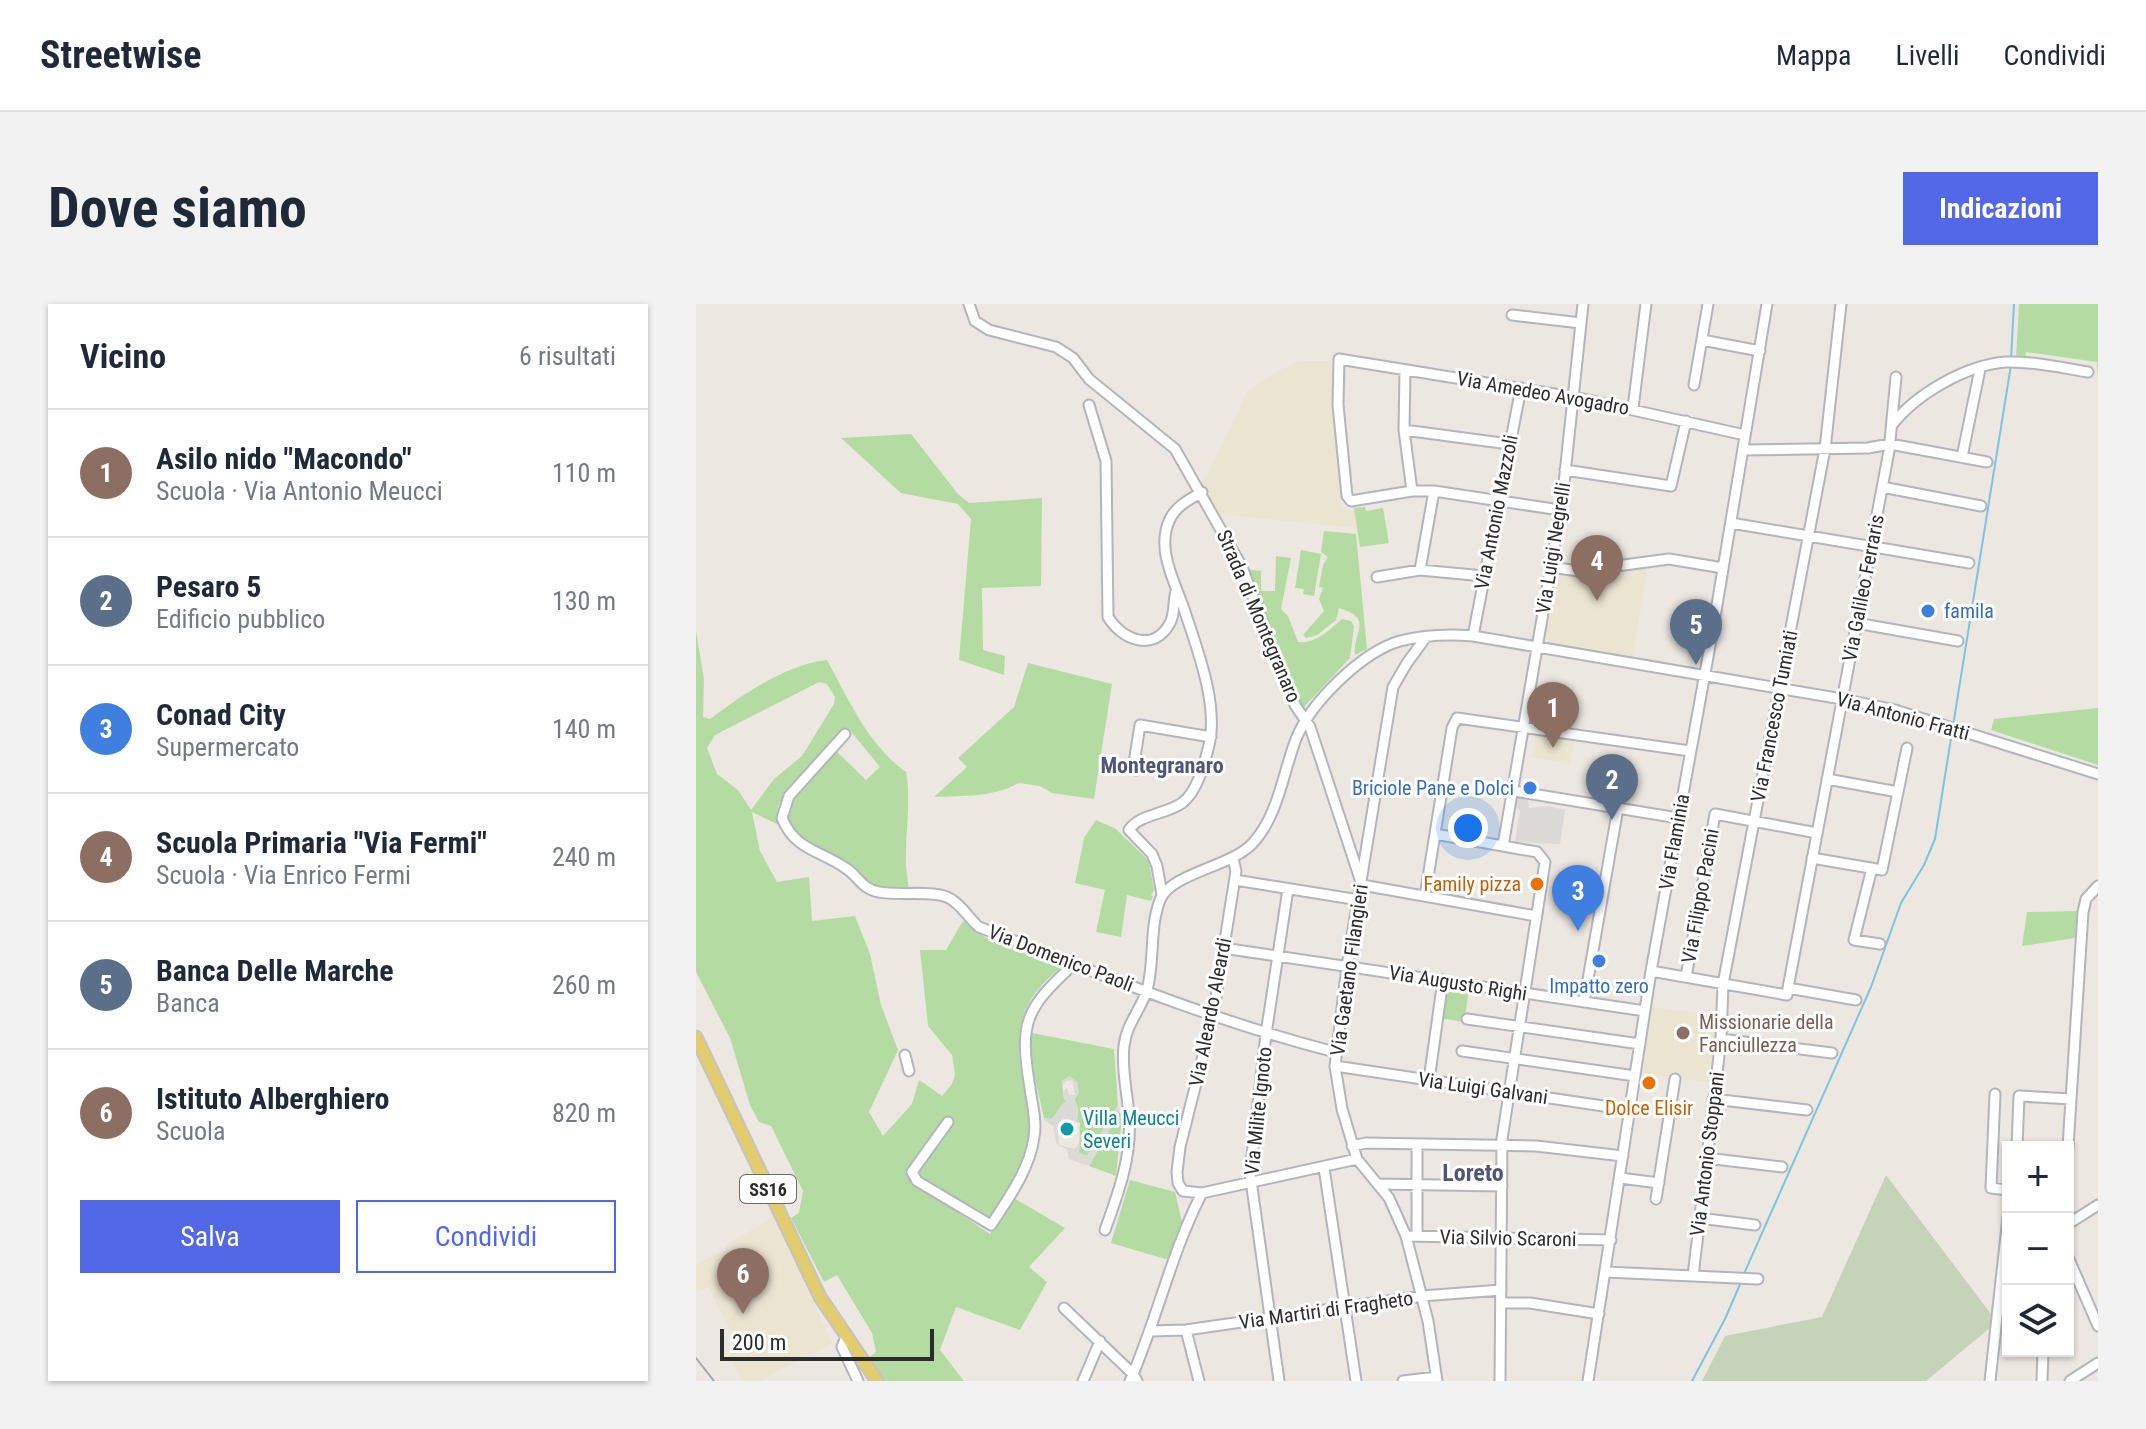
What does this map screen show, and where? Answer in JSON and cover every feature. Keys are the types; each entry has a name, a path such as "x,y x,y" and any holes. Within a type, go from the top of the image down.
{"main road":[{"name":"SS16","path":"696,1037 809,1276 877,1381"}],"street":[{"name":"Strada di Montegranaro","path":"969,304 975,321 989,330 1056,347 1073,358 1089,379 1175,449 1242,567 1295,705 1307,719 1362,885"},
{"name":"Via Luigi Negrelli","path":"1503,846 1560,510 1583,304"},
{"path":"1633,408 1646,304"},
{"path":"1694,385 1708,304"},
{"name":"Via Flaminia","path":"1588,1381 1651,971 1767,304"},
{"name":"Via Francesco Tumiati","path":"1723,984 1825,449 1841,304"},
{"path":"1512,315 1581,323"},
{"path":"1702,340 1760,351"},
{"name":"Via Amedeo Avogadro","path":"1412,491 1351,501 1347,496 1338,405 1339,359 1633,408 1745,435"},
{"path":"1892,425 1911,403 1930,390 1980,369 2011,362 2088,372"},
{"path":"1962,457 1980,369"},
{"path":"1405,370 1404,430 1412,491 1434,491 1560,510"},
{"name":"Via Galileo Ferraris","path":"1788,988 1890,444 1896,377"},
{"name":"Via Antonio Mazzoli","path":"1473,636 1521,388"},
{"path":"1089,405 1106,461 1108,617 1117,631 1130,638 1144,641 1159,637 1173,618 1176,591"},
{"path":"1565,470 1671,486 1686,421"},
{"path":"1404,430 1509,444"},
{"path":"1743,450 1868,448 1890,444 1987,462"},
{"path":"1882,487 1981,506"},
{"path":"1420,570 1434,491"},
{"path":"1105,1230 1130,1146 1124,1106 1124,1044 1146,991 1154,922 1162,895 1159,872 1152,854 1129,830 1137,822 1172,809 1190,795 1213,723 1209,697 1164,542 1170,519 1183,503 1202,492"},
{"path":"1731,523 1969,563"},
{"path":"1550,567 1579,571 1669,559 1723,568"},
{"path":"1377,577 1420,570 1484,576"},
{"path":"1856,623 1958,641"},
{"name":"Via Antonio Fratti","path":"1233,859 1251,846 1266,825 1296,739 1307,719 1340,681 1373,655 1401,641 1427,636 1473,636 1882,707 2098,774"},
{"name":"Via Gaetano Filangieri","path":"1427,636 1393,687 1347,966 1335,1066 1342,1109 1357,1159 1379,1184 1411,1236 1437,1379"},
{"path":"1425,896 1454,721 1460,716 1690,751"},
{"path":"1136,770 1134,763 1140,725 1211,737"},
{"name":"Via Domenico Paoli","path":"845,734 789,796 782,818 791,836 814,853 843,866 866,889 950,898 979,927 1213,1016 1335,1052"},
{"path":"1880,944 1854,940 1877,869 1907,748"},
{"path":"1827,779 1898,792"},
{"path":"1514,791 1678,818"},
{"path":"1584,1002 1618,808"},
{"name":"Via Filippo Pacini","path":"1686,977 1715,814 1753,822"},
{"path":"1753,822 1817,833"},
{"path":"1435,834 1537,852 1542,854 1545,862 1502,1145 1500,1381"},
{"path":"1812,858 1877,869"},
{"path":"1162,895 1181,881 1233,859"},
{"name":"Via Aleardo Aleardi","path":"1190,1216 1178,1183 1180,1147 1213,1016 1235,880 1233,859"},
{"path":"1159,872 1172,888"},
{"path":"1235,880 1359,900"},
{"path":"1362,885 1536,916"},
{"path":"2068,1141 2083,912 2086,899 2098,886"},
{"name":"Via Milite Ignoto","path":"1279,1381 1251,1183 1266,1034 1288,889"},
{"name":"Via Augusto Righi","path":"1223,948 1645,1011"},
{"path":"948,1122 912,1172 917,1181 991,1225 1021,1174 1033,1145 1035,1118 1024,1056 1024,1031 1042,993 1074,964"},
{"path":"1651,971 1787,995 1788,988 1856,1000"},
{"path":"1429,1080 1443,980"},
{"name":"Via Antonio Stoppani","path":"1693,1276 1721,1039 1723,984"},
{"path":"1467,1019 1640,1044"},
{"path":"1721,1039 1832,1053"},
{"path":"1462,1051 1635,1076"},
{"path":"905,1055 909,1071"},
{"name":"Via Luigi Galvani","path":"1335,1066 1630,1110"},
{"path":"1656,1199 1675,1079"},
{"path":"1995,1094 1991,1188 2002,1189"},
{"path":"2017,1141 2019,1096 2071,1099"},
{"path":"1713,1099 1807,1110"},
{"path":"1352,1146 1366,1143 1536,1146 1623,1156"},
{"path":"1411,1236 1417,1184 1417,1144"},
{"path":"1706,1158 1782,1167"},
{"path":"1183,1191 1202,1193 1357,1159"},
{"path":"1324,1168 1356,1381"},
{"path":"1620,1178 1659,1183"},
{"path":"1379,1184 1502,1186"},
{"path":"1064,1308 1100,1341 1133,1379 1190,1216 1202,1193"},
{"path":"2074,1220 2098,1205"},
{"path":"1699,1218 1755,1225"},
{"name":"Via Silvio Scaroni","path":"1411,1236 1611,1240"},
{"path":"2074,1271 2098,1326"},
{"path":"1606,1272 1758,1279"},
{"path":"1990,1381 2002,1272"},
{"name":"Via Martiri di Fragheto","path":"1151,1331 1186,1330 1422,1296 1501,1290"},
{"path":"1501,1303 1530,1303 1599,1314"},
{"path":"1186,1330 1199,1381"},
{"path":"846,1337 842,1347 858,1381"},
{"path":"1083,1381 1100,1341"},
{"path":"2042,1378 2043,1357"},
{"path":"2070,1381 2098,1363"},
{"path":"2080,1381 2098,1370"},
{"path":"1403,1381 1437,1379"}],"shaded area":[{"path":"1300,361 1331,361 1341,507 1355,512 1357,528 1219,514 1199,485 1209,472 1247,392 1278,371"},
{"path":"1648,566 1633,656 1543,640 1555,570"},
{"path":"1536,731 1575,736 1570,764 1532,757"},
{"path":"1521,797 1528,798 1529,808 1548,806 1565,810 1560,844 1515,842 1520,810 1513,805"},
{"name":"Missionarie della Fanciullezza","path":"1653,1007 1718,1016 1711,1083 1643,1073"},
{"path":"1070,1076 1077,1082 1079,1093 1074,1099 1078,1108 1077,1122 1063,1118 1058,1123 1059,1145 1075,1149 1080,1141 1079,1153 1087,1156 1118,1105 1120,1111 1089,1166 1069,1159 1067,1149 1057,1145 1053,1126 1044,1120 1052,1119 1063,1103 1068,1102 1064,1099 1063,1091 1067,1088 1069,1095 1075,1095 1072,1080 1066,1081 1062,1087 1062,1081"},
{"path":"773,1217 832,1343 760,1381 742,1381 729,1355 740,1348 708,1287 696,1293 696,1265 727,1249 727,1245"}],"green space":[{"path":"2019,304 2098,304 2098,378 2097,362 2026,352 2025,359 2016,358"},
{"path":"911,434 958,494 969,503 1042,498 1041,586 982,588 983,650 1005,656 1004,675 959,660 971,519 958,504 901,493 841,438"},
{"path":"1365,507 1366,511 1383,508 1389,543 1360,547 1354,508"},
{"path":"1324,531 1356,534 1367,649 1355,655 1359,622 1350,612 1339,608 1336,620 1317,635 1306,638 1303,635 1324,611 1319,599 1323,588 1319,587 1323,565 1328,557 1321,552"},
{"path":"1301,550 1321,554 1314,596 1303,594 1304,589 1295,588"},
{"path":"1276,556 1291,558 1281,609 1288,616 1298,642 1316,639 1342,619 1351,621 1354,626 1350,658 1302,709 1246,569 1261,571 1261,591 1275,591"},
{"path":"696,631 704,679 703,717 710,719 781,674 827,660 870,735 906,772 909,892 876,889 798,839 784,814 790,797 833,748 866,780 880,767 848,728 809,766 782,799 778,807 781,826 752,812 760,851 777,882 809,877 812,921 855,916 870,954 881,1005 898,1050 869,1112 883,1136 912,1104 919,1080 942,1096 952,1084 955,1074 952,1055 928,1026 920,950 946,950 963,921 986,938 1062,967 1034,994 1021,1023 1019,1056 1030,1121 1028,1143 1014,1177 988,1220 933,1189 909,1169 907,1172 914,1183 990,1234 1014,1198 1065,1228 1029,1267 1047,1282 1020,1330 956,1307 940,1350 964,1381 883,1381 867,1359 876,1352 872,1333 837,1275 824,1282 791,1218 799,1213 803,1191 771,1126 759,1122 750,1105 730,1038 696,972","holes":["819,682 827,684 835,697 834,704 802,756 774,779 751,810 738,790 717,774 707,748 715,735"]},
{"path":"1028,663 1112,684 1094,799 1052,793 1040,786 1019,783 989,793 934,797 967,767 958,758 1014,707"},
{"path":"2098,708 2098,765 1991,730 1994,719"},
{"path":"1096,820 1116,829 1149,861 1153,896 1151,901 1127,895 1121,937 1096,932 1105,890 1075,883 1084,838"},
{"path":"2077,911 2075,938 2022,946 2027,912"},
{"path":"1447,986 1469,990 1464,1022 1440,1018"},
{"path":"1032,1033 1114,1049 1118,1105 1087,1156 1079,1153 1080,1123 1077,1122 1078,1108 1074,1099 1077,1086 1070,1076 1062,1081 1064,1099 1068,1103 1065,1102 1052,1119 1044,1118 1029,1052"},
{"path":"1120,1111 1122,1118 1116,1176 1089,1166"},
{"path":"1886,1175 1997,1322 1926,1381 1702,1381 1725,1336 1822,1317"},
{"path":"1130,1180 1175,1192 1182,1222 1172,1261 1111,1243"}],"waterway":[{"path":"2011,359 2014,304"},
{"path":"1953,726 2011,365"},
{"path":"1743,1276 1871,987 1901,903 1924,865 1935,839 1952,732"},
{"path":"1692,1381 1741,1282"}],"railway":[{"path":"696,1358 714,1381"}],"place":[{"name":"Scuola Primaria \"Via Fermi\"","path":"1597,601"},
{"name":"famila","path":"1928,611"},
{"name":"Banca Delle Marche","path":"1696,665"},
{"name":"Asilo nido \"Macondo\"","path":"1553,748"},
{"name":"Briciole Pane e Dolci","path":"1530,788"},
{"name":"Pesaro 5","path":"1612,820"},
{"name":"Family pizza","path":"1537,884"},
{"name":"Conad City","path":"1578,931"},
{"name":"Impatto zero","path":"1599,961"},
{"name":"Missionarie della Fanciullezza","path":"1683,1033"},
{"name":"Dolce Elisir","path":"1649,1083"},
{"name":"Villa Meucci Severi","path":"1067,1129"},
{"name":"Istituto Alberghiero","path":"743,1314"}],"district":[{"name":"Montegranaro","path":"1162,765"},
{"name":"Loreto","path":"1473,1173"}]}
